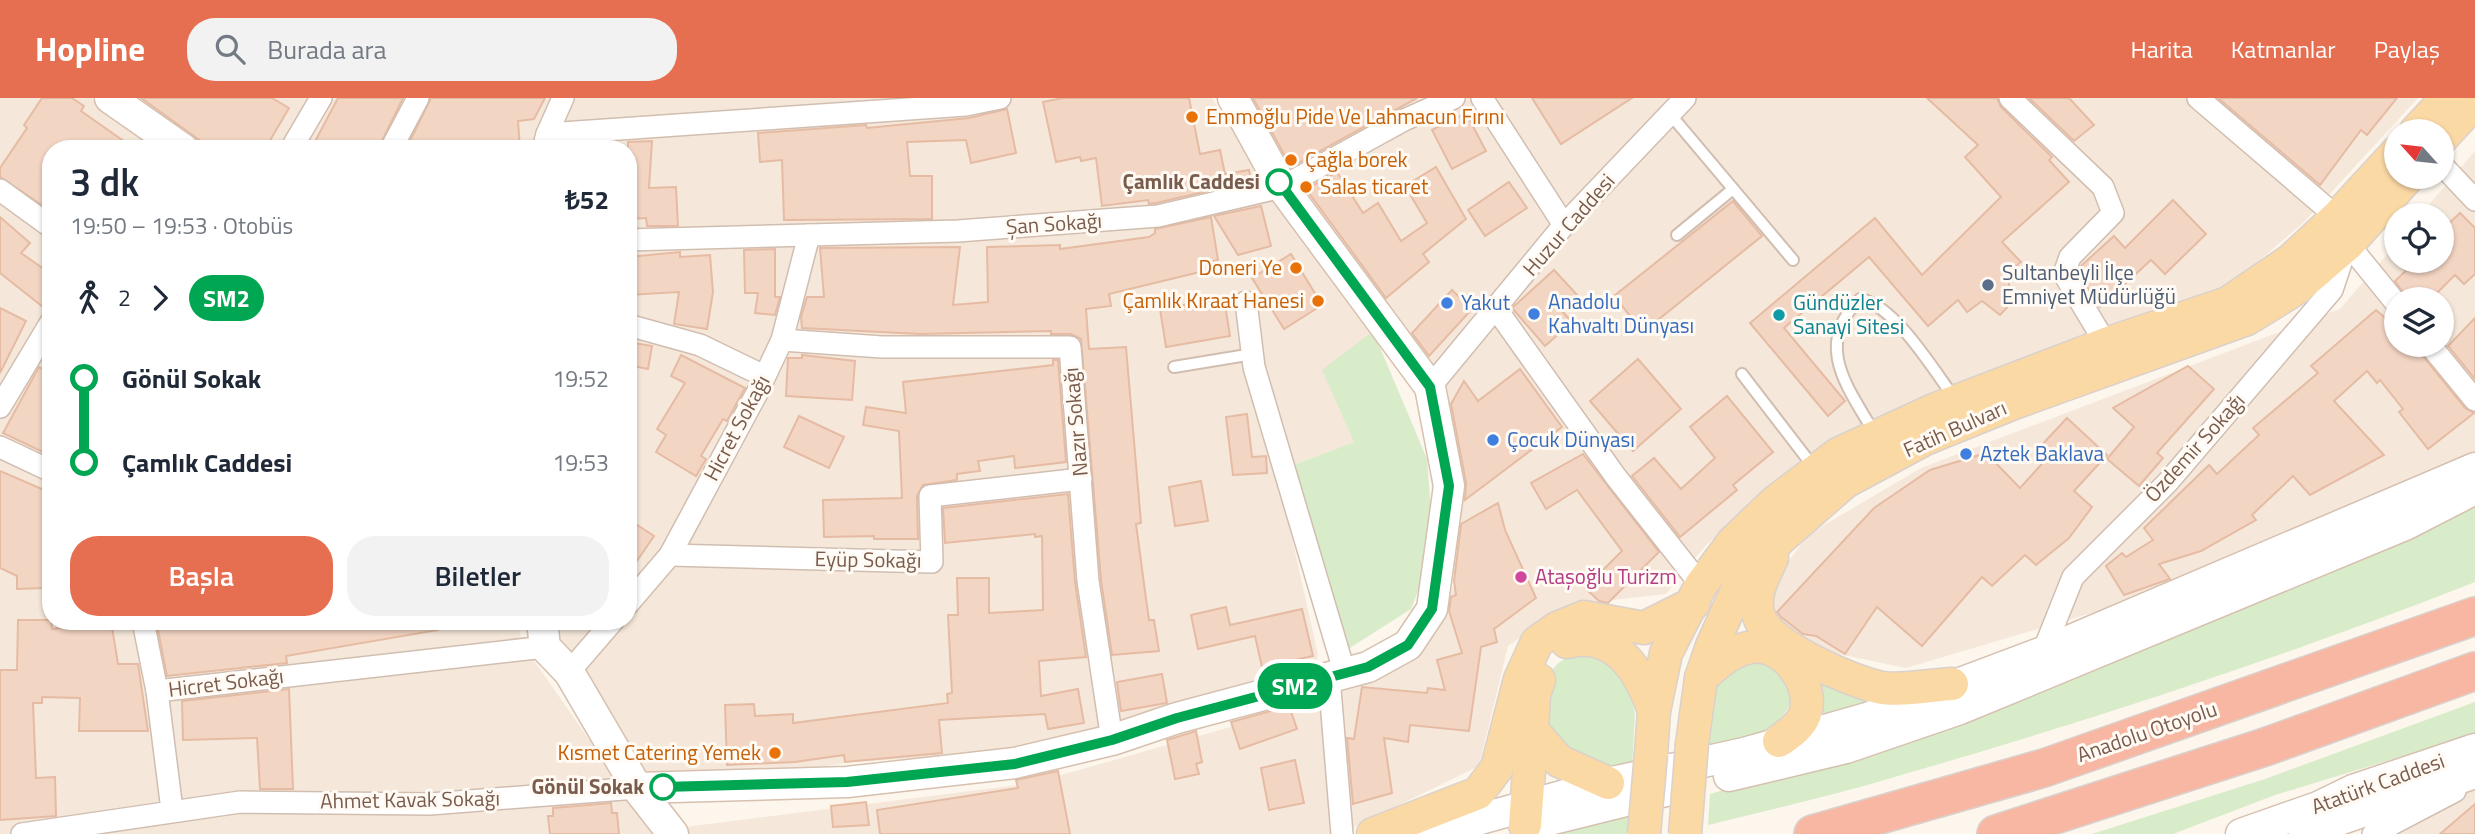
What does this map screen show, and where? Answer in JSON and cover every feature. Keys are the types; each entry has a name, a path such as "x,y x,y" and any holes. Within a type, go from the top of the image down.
{"highway":[{"name":"Anadolu Otoyolu","path":"1813,834 2045,768 2475,616"},
{"path":"1996,834 2265,747 2475,671"}],"main road":[{"path":"2427,119 2447,98"},
{"path":"2454,125 2475,102"},
{"name":"Fatih Bulvarı","path":"1685,834 1692,744 1701,678 1738,588 1758,561 1782,537 1845,482 1914,445 2014,402 2247,319 2297,288 2342,231 2384,170"},
{"name":"Fatih Bulvarı","path":"1644,834 1654,711 1666,653 1698,594 1733,542 1775,502 1838,454 1877,436 1957,401 2106,344 2228,303 2291,260 2342,231 2393,189"},
{"path":"1782,537 1757,589 1758,617 1769,635 1822,665 1880,688 1956,697"},
{"path":"1373,834 1478,793 1497,768 1520,679 1537,642 1557,628 1584,617 1644,628 1698,594"},
{"path":"1525,816 1534,695 1547,659 1568,641 1592,638 1609,645 1640,675 1654,711"},
{"path":"1701,678 1735,651 1755,646 1773,650 1792,664 1803,680 1808,698 1805,715 1796,729 1779,741"},
{"path":"1532,730 1559,761 1608,783"}],"street":[{"path":"110,98 170,140"},
{"path":"296,140 321,98"},
{"path":"396,140 418,98"},
{"path":"546,140 563,98"},
{"path":"568,140 966,105 1000,98"},
{"path":"1233,98 1282,187 1430,387"},
{"name":"Şan Sokağı","path":"637,240 958,230 1158,216 1282,187 1404,120 1454,98"},
{"path":"1482,98 1564,225"},
{"name":"Huzur Caddesi","path":"1430,387 1497,310 1564,225 1685,98"},
{"path":"2010,98 2103,187 2113,213 2070,257 2064,274 2106,344"},
{"path":"2198,98 2342,231 2384,287"},
{"path":"2454,178 2475,200"},
{"path":"0,190 42,220"},
{"name":"Özdemir Sokağı","path":"2043,652 2073,577 2168,482 2332,290 2342,231"},
{"name":"Hicret Sokağı","path":"637,594 670,555 782,340 808,235"},
{"path":"1246,302 1253,354 1337,675 1342,834"},
{"path":"1497,310 1698,594"},
{"path":"637,328 700,345 764,376"},
{"path":"0,407 42,338"},
{"name":"Nazır Sokağı","path":"782,340 882,347 1070,347 1088,581 1112,740"},
{"path":"2440,357 2475,400"},
{"name":"Ahmet Kavak Sokağı","path":"22,834 240,802 430,804 637,788 847,782 1015,764 1112,740 1177,718 1368,667 1408,645 1432,609 1449,486 1430,387"},
{"path":"0,447 42,467"},
{"path":"1427,834 1846,748 1956,697 2043,652 2475,468"},
{"name":"Eyüp Sokağı","path":"670,555 933,562 930,496 1081,479"},
{"path":"1494,834 1525,816 1608,783 1744,753 1779,741 1956,697 2405,525 2475,489"},
{"path":"145,630 157,691 172,810"},
{"path":"569,672 605,630"},
{"path":"544,634 637,788 673,834"},
{"name":"Hicret Sokağı","path":"157,691 544,634"},
{"name":"Atatürk Caddesi","path":"2241,834 2318,807 2353,789 2475,749"},
{"name":"Atatürk Caddesi","path":"2300,833 2475,773"},
{"path":"2373,834 2475,781"},
{"path":"2300,833 2318,807"}],"lane":[{"path":"1670,114 1793,260"},
{"path":"1677,234 1733,189"},
{"path":"1877,436 1840,373 1837,359 1838,331 1860,299 1877,306 1893,320 1957,401"},
{"path":"1174,367 1253,354"},
{"path":"1742,373 1816,470"}],"shaded area":[{"path":"0,98 91,98 151,140 42,140 42,630 520,630 521,642 655,834 0,834"},
{"path":"141,98 1212,98 1305,246 1373,331 1354,442 1291,466 1276,466 1318,655 1314,671 1050,750 853,762 654,791 553,630 637,630 637,140 197,140"},
{"path":"1246,98 2418,98 2399,119 2384,119 2384,135 2303,223 2229,286 1836,441 1707,544 1666,594 1568,605 1508,646 1479,766 1340,834 689,834 685,827 1033,783 1308,705 1410,651 1459,578 1459,502 1430,374 1322,218"},
{"path":"2475,151 2475,452 2095,612 1906,668 1810,648 1766,615 1772,583 1809,534 1921,468 2340,309 2384,258 2384,273 2454,273 2454,203 2430,203 2442,189 2454,189 2454,175"},
{"path":"2475,786 2475,834 2391,834"}],"green space":[{"path":"1373,331 1427,459 1434,551 1411,609 1337,656 1291,466 1354,442 1322,370"},
{"path":"2475,502 2475,582 2333,636 2116,710 1875,783 1708,825 1710,794 1858,750"},
{"path":"1596,648 1622,666 1635,713 1632,770 1604,771 1585,765 1560,744 1544,715 1542,699 1545,684 1553,669 1567,657"},
{"path":"1767,654 1794,694 1788,708 1770,728 1758,734 1703,747 1705,693 1721,666"},
{"path":"1817,674 1885,698 1812,721 1823,689"},
{"path":"2475,702 2475,734 2275,795 2173,834 2092,834 2265,779"},
{"path":"1636,808 1632,834 1527,834"}],"building":[{"path":"42,98 72,98 84,106 81,111 122,140 42,140 42,205 0,177 0,168 27,128 24,125"},
{"path":"141,98 272,98 289,108 270,140 199,140"},
{"path":"338,98 403,98 382,140 316,140"},
{"path":"431,98 545,98 534,119 518,121 519,140 410,140"},
{"path":"1063,98 1189,98 1200,154 1220,150 1225,174 1249,170 1251,181 1156,203 1149,204 1148,200 1102,206 1096,158 1081,161 1080,157 1056,162 1043,102"},
{"path":"1253,98 1417,98 1291,167"},
{"path":"1532,98 1632,98 1561,144"},
{"path":"1927,98 1997,98 2001,107 2052,157 2049,160 2069,182 2002,242 2021,262 2009,272 2009,293 2015,299 2000,315 1982,301 1967,312 1958,300 1928,326 1869,257 1784,328 1845,401 1828,416 1750,323 1875,218 1922,275 2001,197 1965,157 1978,145"},
{"path":"2029,98 2069,98 2094,125 2074,141"},
{"path":"2218,98 2397,98 2367,135 2361,130 2320,185"},
{"path":"1007,109 1016,153 971,163 966,140 907,142 910,176 932,176 932,219 784,220 782,160 760,162 758,133 866,125 867,128 969,118"},
{"path":"1466,113 1486,151 1452,169 1432,130"},
{"path":"652,141 649,188 676,187 678,226 647,226 646,218 637,218 637,142"},
{"path":"1436,167 1466,219 1423,254 1429,262 1386,298 1306,189 1337,172 1363,213 1378,203 1401,241 1427,223 1405,186"},
{"path":"1509,182 1527,208 1485,236 1468,210"},
{"path":"2173,200 2206,234 2165,274 2151,260 2100,307 2078,273 2081,266 2114,236 2125,248"},
{"path":"1733,201 1762,236 1643,332 1614,296"},
{"path":"1261,206 1271,246 1238,255 1214,216"},
{"path":"2460,213 2475,228 2475,274 2464,284 2455,275 2443,287 2399,287 2395,281 2403,273 2454,273 2454,219"},
{"path":"0,217 30,243 21,253 42,268 42,306 0,273"},
{"path":"1211,217 1218,260 1202,264 1204,271 1109,294 1111,306 1086,309 1089,349 1126,347 1141,523 1136,524 1149,620 1154,620 1159,651 1112,655 1101,580 1081,339 1071,334 1051,334 1051,331 920,334 802,328 801,317 807,297 824,297 820,248 960,247 953,305 988,302 987,247 1060,245 1060,249 1149,237 1155,233 1155,229"},
{"path":"775,249 775,297 780,297 775,315 755,313 758,293 745,293 744,250"},
{"path":"680,252 680,257 710,255 713,292 707,329 674,324 679,292 637,294 637,256"},
{"path":"1291,254 1322,305 1284,329 1252,278"},
{"path":"1554,270 1578,296 1561,310 1572,322 1545,346 1512,308"},
{"path":"1452,290 1472,309 1429,356 1412,333"},
{"path":"1224,298 1230,336 1166,347 1160,309"},
{"path":"0,308 26,321 0,373"},
{"path":"2376,310 2384,317 2384,357 2424,357 2465,408 2474,413 2428,449 2399,412 2403,409 2380,380 2377,383 2367,371 2334,401 2384,455 2310,495 2293,476 2252,515 2256,520 2201,551 2159,564 2170,579 2124,595 2106,566 2122,553 2126,557 2153,540 2144,528 2209,465 2217,474 2259,435 2253,428 2318,373 2311,366"},
{"path":"2475,318 2475,379 2454,353 2454,340"},
{"path":"637,344 652,346 648,369 637,367"},
{"path":"681,355 745,388 727,421 723,419 701,456 706,459 696,476 656,452 666,435 657,429 685,383 671,376"},
{"path":"802,355 855,361 852,400 786,396 788,358 802,358"},
{"path":"1638,359 1681,409 1633,451 1590,401"},
{"path":"1053,360 1058,360 1066,462 1015,468 1014,456 978,461 980,471 957,474 957,480 923,485 917,496 918,539 824,537 823,500 902,498 899,431 863,425 866,407 906,413 903,382 1053,365"},
{"path":"2188,366 2214,389 2157,453 2163,458 2139,486 2107,459 2134,427 2113,408"},
{"path":"39,367 42,369 42,452 3,433"},
{"path":"1520,369 1562,427 1465,500 1466,483 1451,404 1464,381 1478,401"},
{"path":"1727,396 1773,452 1733,485 1737,490 1680,537 1632,476 1654,458 1681,489 1715,458 1690,427"},
{"path":"1247,414 1252,457 1266,456 1267,473 1233,475 1226,417"},
{"path":"799,416 844,437 829,468 784,447"},
{"path":"2067,418 2107,455 2074,491 2092,507 2069,538 2036,565 2025,555 1992,586 1982,577 1922,646 1877,607 1845,654 1816,636 1803,634 1777,612 1874,508 1930,470 1986,453 2020,488 2047,458 2038,449"},
{"path":"1583,454 1659,552 1608,603 1599,601 1585,588 1622,551 1577,490 1546,509 1531,483"},
{"path":"0,471 42,489 42,588 17,589 17,576 0,568"},
{"path":"1201,481 1208,521 1175,526 1169,487"},
{"path":"1068,494 1075,582 1086,657 1039,661 1041,696 1078,689 1084,723 1048,729 1045,714 939,720 942,753 845,762 844,755 795,762 727,765 725,705 754,704 755,716 793,714 793,723 948,703 947,694 952,693 948,615 958,615 957,578 989,578 989,613 1043,610 1042,536 1035,537 1035,534 945,543 943,508"},
{"path":"1498,503 1505,530 1536,598 1494,629 1497,642 1481,647 1469,731 1410,725 1408,742 1384,738 1392,793 1353,804 1347,738 1354,739 1362,687 1427,693 1428,688 1445,690 1437,660 1462,653 1449,611 1451,597 1456,595 1454,581 1461,524"},
{"path":"637,525 654,536 637,561"},
{"path":"1226,607 1230,625 1302,609 1313,656 1262,667 1255,636 1198,649 1191,615"},
{"path":"18,620 42,620 42,630 112,630 118,664 138,664 148,731 79,731 80,698 42,697 42,703 33,703 36,778 55,777 56,816 0,820 0,670 17,670"},
{"path":"158,630 438,630 286,656 287,663 167,676"},
{"path":"1162,674 1167,703 1121,711 1117,682"},
{"path":"289,689 293,789 260,789 257,738 183,740 182,701"},
{"path":"1289,706 1297,729 1240,749 1231,722"},
{"path":"1196,731 1202,762 1196,764 1199,774 1175,779 1167,740"},
{"path":"1295,760 1304,803 1269,810 1261,768"},
{"path":"1058,771 1070,834 880,834 877,810 1018,788 1016,780"},
{"path":"866,802 869,825 833,827 831,806"},
{"path":"611,803 612,813 617,813 619,834 550,834 548,816 553,816 553,808"},
{"path":"2475,804 2475,834 2440,834"}],"bus line":[{"name":"SM2","path":"663,787 847,782 1015,764 1112,740 1177,718 1345,674 1368,667 1408,645 1432,609 1449,486 1430,387 1279,182"}],"place":[{"name":"Emmoğlu Pide Ve Lahmacun Fırını","path":"1192,117"},
{"name":"Çağla borek","path":"1291,160"},
{"name":"Çamlık Caddesi","path":"1279,182"},
{"name":"Salas ticaret","path":"1306,187"},
{"name":"Doneri Ye","path":"1296,268"},
{"name":"Sultanbeyli İlçe Emniyet Müdürlüğü","path":"1988,285"},
{"name":"Çamlık Kıraat Hanesi","path":"1318,301"},
{"name":"Yakut","path":"1447,303"},
{"name":"Anadolu Kahvaltı Dünyası","path":"1534,314"},
{"name":"Gündüzler Sanayi Sitesi","path":"1779,315"},
{"name":"Çocuk Dünyası","path":"1493,440"},
{"name":"Aztek Baklava","path":"1966,454"},
{"name":"Ataşoğlu Turizm","path":"1521,577"},
{"name":"Kısmet Catering Yemek","path":"775,753"},
{"name":"Gönül Sokak","path":"663,787"}]}
